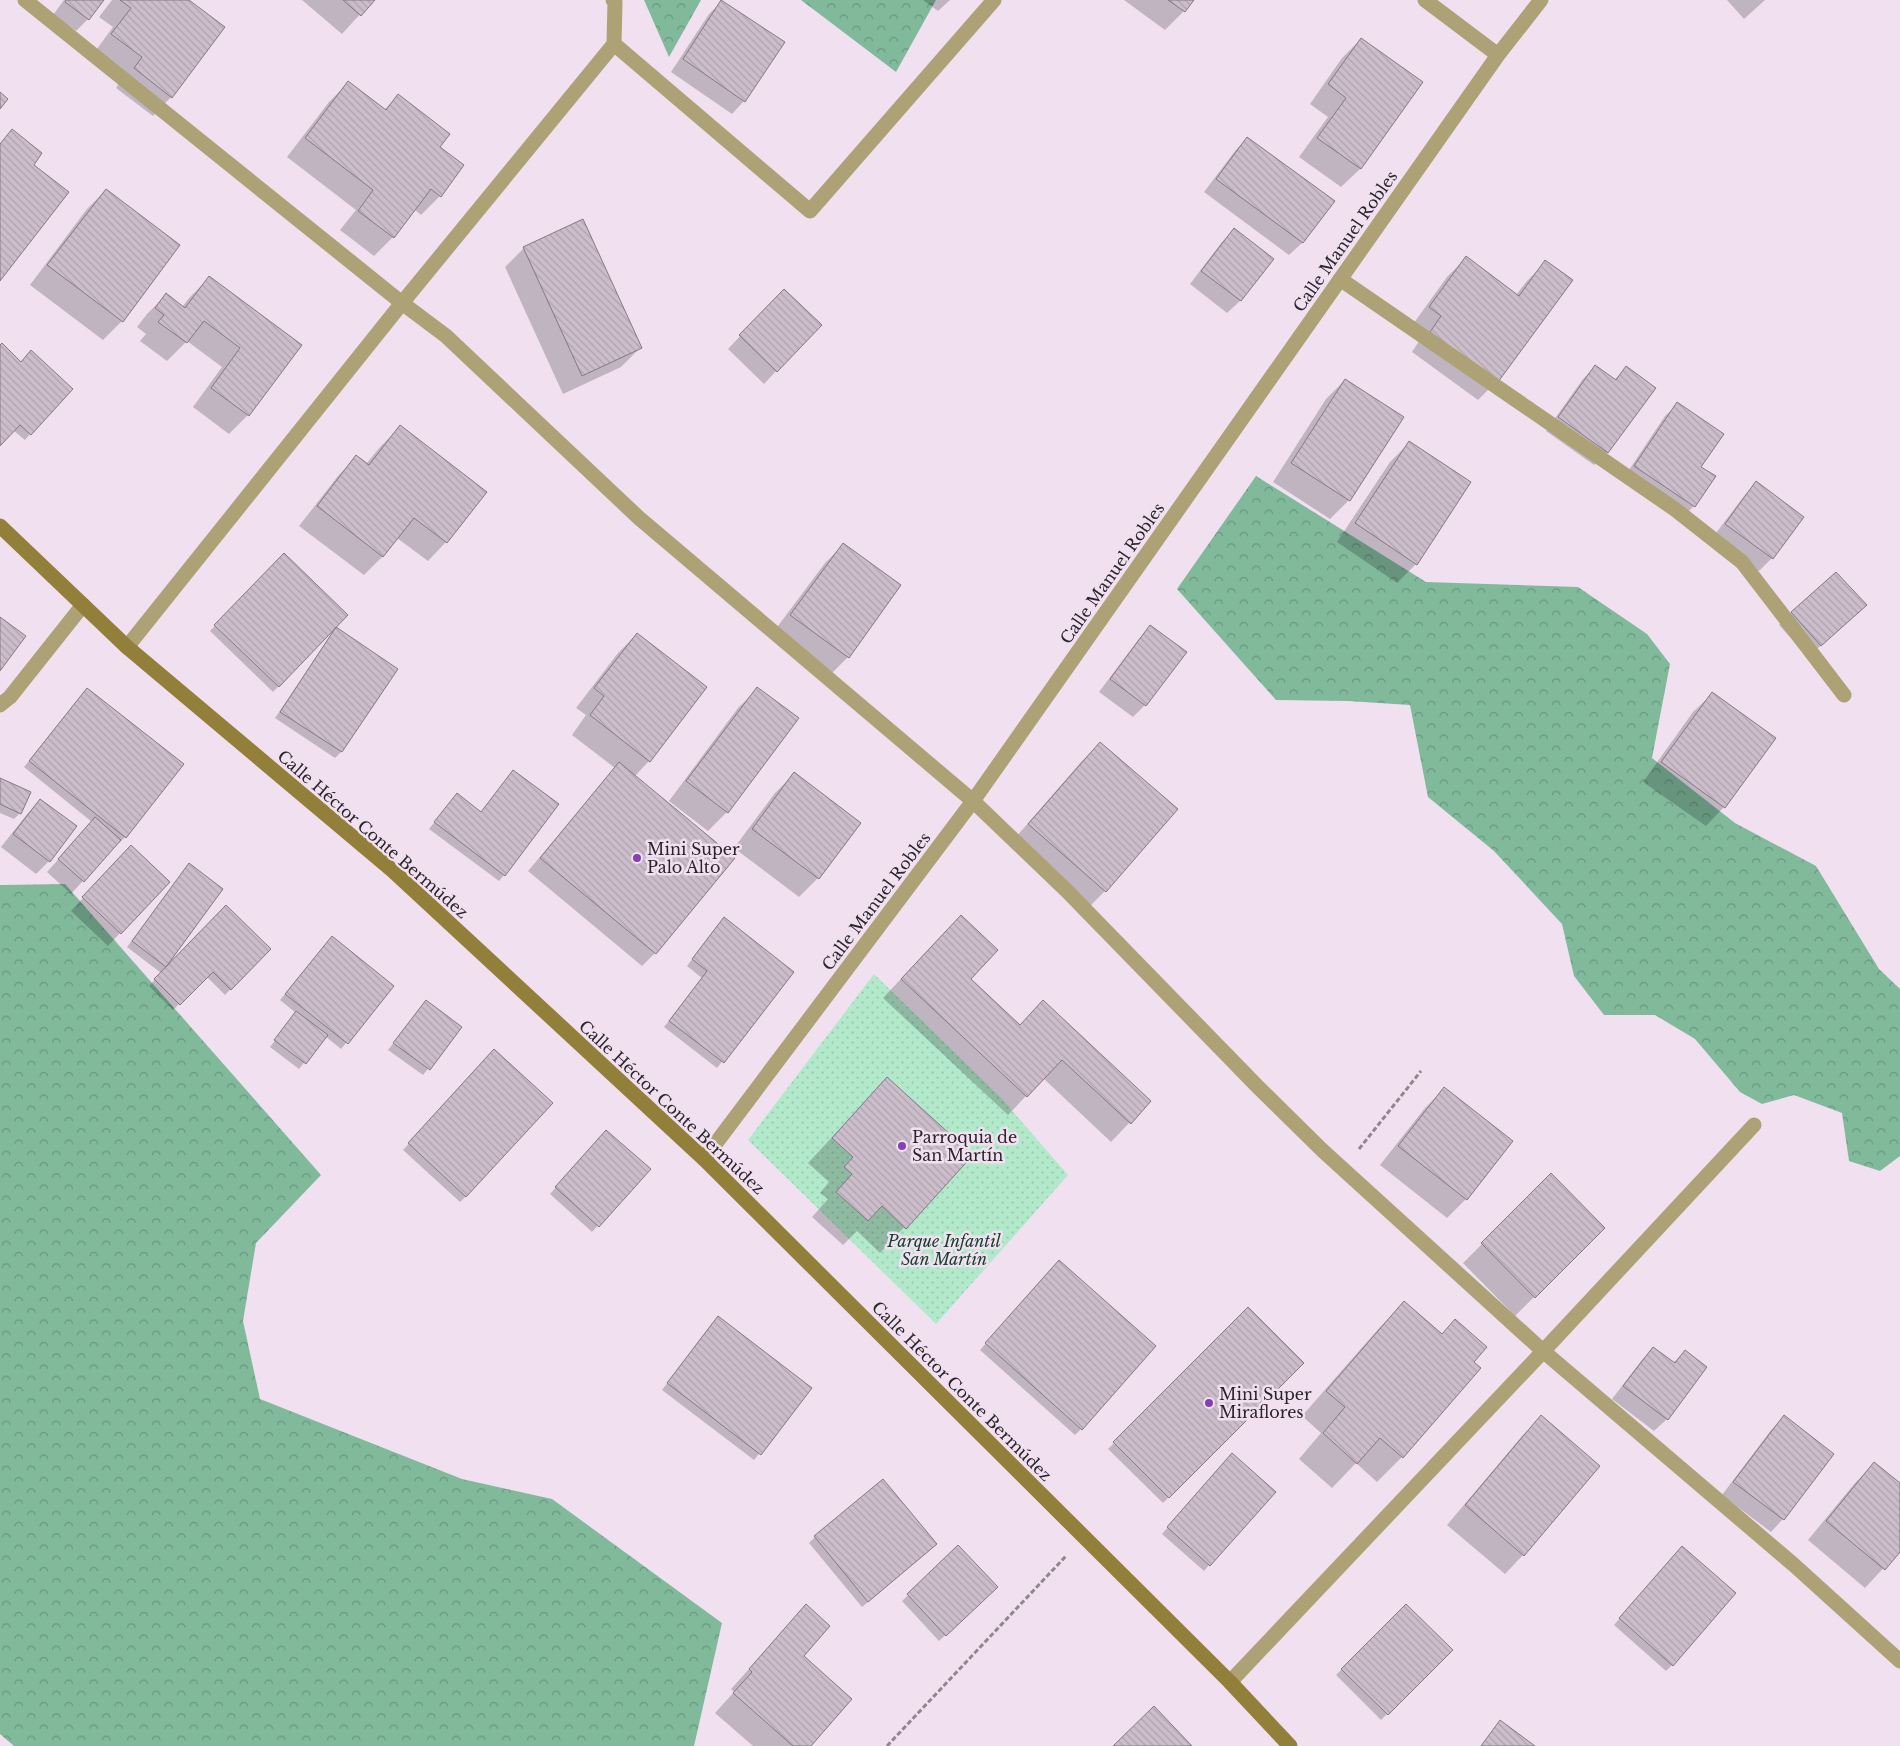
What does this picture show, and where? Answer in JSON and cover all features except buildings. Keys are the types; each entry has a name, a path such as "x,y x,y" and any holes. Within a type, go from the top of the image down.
{"street":[{"path":"24,0 402,303 446,336 638,518 973,801 1068,891 1258,1087 1343,1169 1543,1352 1794,1566 1900,1661"},
{"path":"127,647 402,303 614,44 615,2 613,0"},
{"path":"614,44 810,211 994,0"},
{"path":"1425,0 1498,55"},
{"name":"Calle Manuel Robles","path":"704,1159 973,801 1498,55 1541,0"},
{"path":"1340,279 1676,510 1742,562 1844,695"},
{"name":"Calle Héctor Conte Bermúdez","path":"0,526 127,647 392,870 704,1159 1230,1682 1290,1746"},
{"path":"0,705 10,697 83,605"},
{"path":"1230,1682 1543,1352 1754,1125"}],"path":[{"path":"1343,1169 1421,1071"},
{"path":"887,1746 1084,1538"}],"green space":[{"path":"644,0 701,0 669,57"},
{"path":"801,0 936,0 896,72"},
{"path":"1256,476 1426,582 1578,587 1647,634 1670,664 1652,758 1735,823 1816,866 1879,969 1900,989 1900,1156 1880,1171 1849,1161 1842,1113 1794,1095 1762,1104 1740,1092 1695,1039 1655,1015 1604,1015 1574,976 1562,924 1494,851 1428,797 1410,705 1348,701 1276,700 1177,589"},
{"path":"65,884 321,1175 256,1243 243,1321 260,1399 462,1479 552,1499 722,1623 694,1746 14,1746 0,1734 0,885"},
{"name":"Parque Infantil San Martín","path":"874,974 1001,1098 1068,1175 936,1324 748,1140"}],"place":[{"name":"Mini Super Palo Alto","path":"637,858"},
{"name":"Parroquia de San Martín","path":"902,1146"},
{"name":"Mini Super Miraflores","path":"1209,1403"}]}
